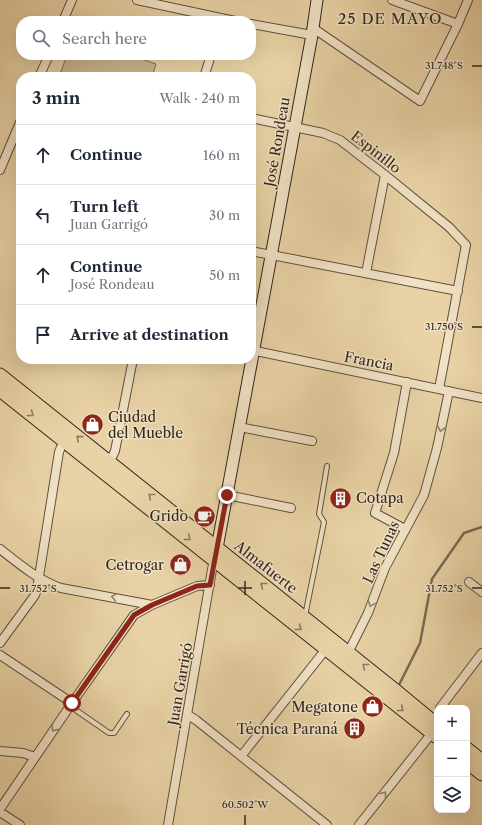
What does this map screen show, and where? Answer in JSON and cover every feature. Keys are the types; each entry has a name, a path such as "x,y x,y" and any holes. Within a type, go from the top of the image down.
{"main road":[{"name":"Almafuerte","path":"0,375 51,414 326,649 434,725"},
{"name":"Almafuerte","path":"0,390 66,442 215,554 305,618 434,725"},
{"path":"470,751 482,761"},
{"path":"470,764 482,774"}],"street":[{"path":"65,16 72,0"},
{"path":"137,0 204,16"},
{"name":"José Rondeau","path":"256,331 272,254 313,31 317,0"},
{"path":"392,0 458,24"},
{"path":"256,25 313,31 420,101 458,24 468,0"},
{"path":"42,72 47,60"},
{"path":"206,72 209,60"},
{"name":"Espinillo","path":"256,119 323,133 340,140 385,174 449,227 466,244 458,291"},
{"path":"0,170 16,132"},
{"path":"366,273 385,174"},
{"path":"256,252 458,291 438,389"},
{"name":"Francia","path":"256,351 482,398"},
{"path":"109,463 115,451 132,364"},
{"name":"José Rondeau","path":"215,554 227,495 250,364"},
{"path":"405,529 376,513 394,453 407,382"},
{"name":"Las Tunas","path":"348,653 368,613 385,568 424,495 437,448 449,391"},
{"path":"239,427 312,442"},
{"path":"0,643 38,589 59,452 66,442"},
{"path":"227,495 291,508"},
{"path":"0,549 49,584 61,588 152,605"},
{"name":"Juan Garrigó","path":"168,825 215,554"},
{"path":"469,582 482,592"},
{"path":"20,825 0,810 134,615 152,605 197,586 210,585"},
{"path":"242,755 326,649"},
{"path":"442,705 482,653"},
{"path":"0,655 71,705"},
{"path":"188,716 196,720 242,755 327,825"},
{"path":"359,825 434,727"},
{"path":"0,751 23,753 35,757"}],"lane":[{"path":"305,618 324,522 319,514 327,466"},
{"path":"71,705 109,733 114,733 127,714"}],"shaded area":[{"path":"65,60 144,60 156,64 154,72 61,72"}],"waterway":[{"path":"398,687 420,643 432,579 464,533 482,527"}],"place":[{"name":"Ciudad del Mueble","path":"93,425"},
{"name":"Cotapa","path":"340,498"},
{"name":"Grido","path":"204,516"},
{"name":"Cetrogar","path":"180,565"},
{"name":"Megatone","path":"373,707"},
{"name":"Técnica Paraná","path":"354,729"}],"district":[{"name":"25 DE MAYO","path":"390,19"}],"route":[{"path":"72,703 134,615 152,605 197,586 210,585 227,495"}]}
